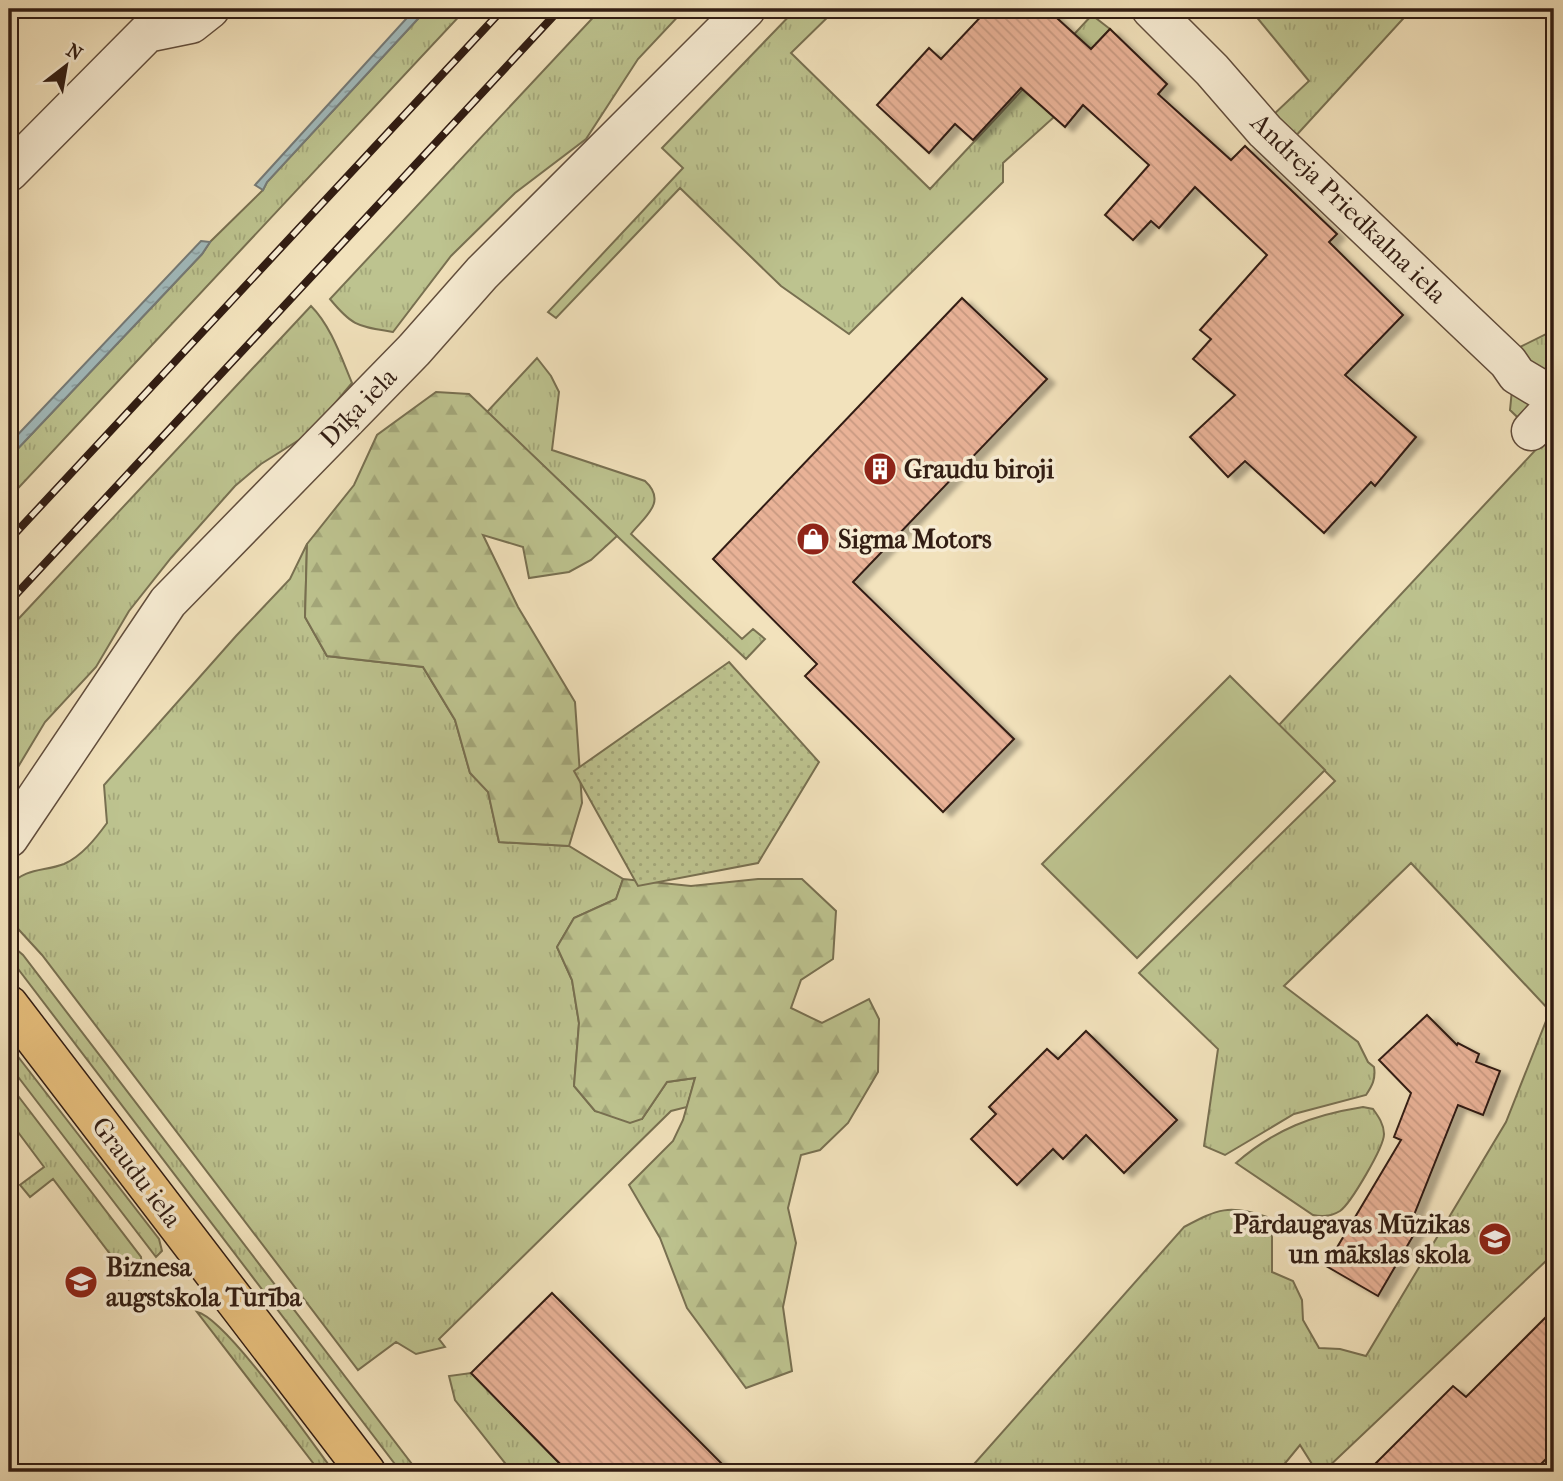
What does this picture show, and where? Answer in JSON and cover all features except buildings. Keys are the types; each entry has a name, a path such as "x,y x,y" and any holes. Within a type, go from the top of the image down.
{"main road":[{"name":"Graudu iela","path":"9,1005 366,1472"}],"street":[{"path":"9,172 140,21 191,24 209,9"},
{"name":"Dīķa iela","path":"9,838 168,602 414,349 482,272 746,9"},
{"name":"Andreja Priedkalna iela","path":"1152,9 1212,70 1265,131 1508,362 1517,375 1554,397"}],"green space":[{"path":"427,9 466,9 9,498 9,458 202,254 210,242 263,190 267,182"},
{"path":"601,9 685,9 638,59 586,139 515,193 451,256 393,332 357,324 351,320 330,299"},
{"path":"796,9 836,9 791,53 930,189 1092,15 1110,29 1040,104 1054,117 1003,163 1003,182 849,334 781,286 680,188 556,318 548,312 683,168 662,148"},
{"path":"1085,9 1097,9 1092,15"},
{"path":"1250,9 1412,9 1293,139 1272,116 1309,81"},
{"path":"311,306 330,332 352,383 310,433 261,464 235,486 171,558 129,611 96,667 45,722 9,782 9,629"},
{"path":"1554,330 1554,1250 1548,1259 1323,1472 1317,1472 1300,1445 1278,1472 967,1472 1184,1227 1215,1212 1233,1210 1267,1217 1272,1237 1272,1272 1293,1281 1302,1300 1303,1320 1319,1348 1340,1349 1366,1356 1506,1122 1550,1011 1411,863 1284,986 1358,1042 1368,1062 1374,1067 1374,1079 1368,1092 1366,1095 1294,1114 1225,1155 1204,1146 1218,1049 1139,973 1335,781 1279,725 1543,442 1510,410 1516,349"},
{"path":"537,358 559,392 552,450 645,481 652,489 654,503 631,534 742,639 753,629 765,639 746,659 487,412"},
{"path":"436,392 469,394 617,536 591,560 569,572 529,578 523,547 483,535 518,607 575,702 582,803 569,846 499,842 488,792 470,773 455,720 423,667 327,656 305,617 307,544 354,485 377,435"},
{"path":"307,544 305,617 327,656 423,667 455,720 470,773 488,791 499,842 569,846 623,879 616,899 574,918 557,947 572,980 579,1023 574,1086 595,1111 642,1119 667,1082 695,1078 687,1107 671,1111 439,1339 445,1347 416,1354 396,1342 358,1370 42,955 9,919 9,886 29,873 71,861 93,840 107,823 104,785 290,579"},
{"path":"729,662 819,762 758,863 638,886 574,771"},
{"path":"1230,676 1325,770 1137,958 1042,864"},
{"path":"623,879 691,886 758,879 802,879 836,911 833,959 801,980 791,1008 822,1023 869,999 879,1019 878,1072 848,1123 820,1150 801,1155 788,1208 796,1243 783,1307 792,1371 746,1388 687,1308 660,1238 629,1185 673,1141 683,1120 695,1078 667,1082 642,1119 630,1123 595,1111 574,1086 579,1023 572,980 557,947 574,918 616,899"},
{"path":"9,943 23,955 418,1472 401,1472 9,957"},
{"path":"9,1045 159,1239 162,1251 156,1257 9,1065"},
{"path":"9,1084 141,1257 142,1268 129,1279 53,1179 30,1197 20,1185 44,1167 9,1120"},
{"path":"1363,1107 1373,1109 1379,1117 1384,1130 1383,1141 1359,1187 1337,1213 1327,1216 1313,1215 1236,1163 1265,1141 1295,1125 1328,1114"},
{"path":"197,1312 210,1319 228,1335 289,1410 334,1472 320,1472"},
{"path":"471,1373 568,1472 512,1472 455,1400 449,1376"}],"water":[{"path":"415,9 427,9 267,182 263,190 255,185"},
{"path":"201,241 210,242 202,254 9,458 9,444"}],"railway":[{"path":"9,540 503,9"},
{"path":"9,602 560,9"}],"place":[{"name":"Graudu biroji","path":"880,469"},
{"name":"Sigma Motors","path":"813,539"},
{"name":"Pārdaugavas Mūzikas un mākslas skola","path":"1495,1239"},
{"name":"Biznesa augstskola Turība","path":"81,1282"}]}
